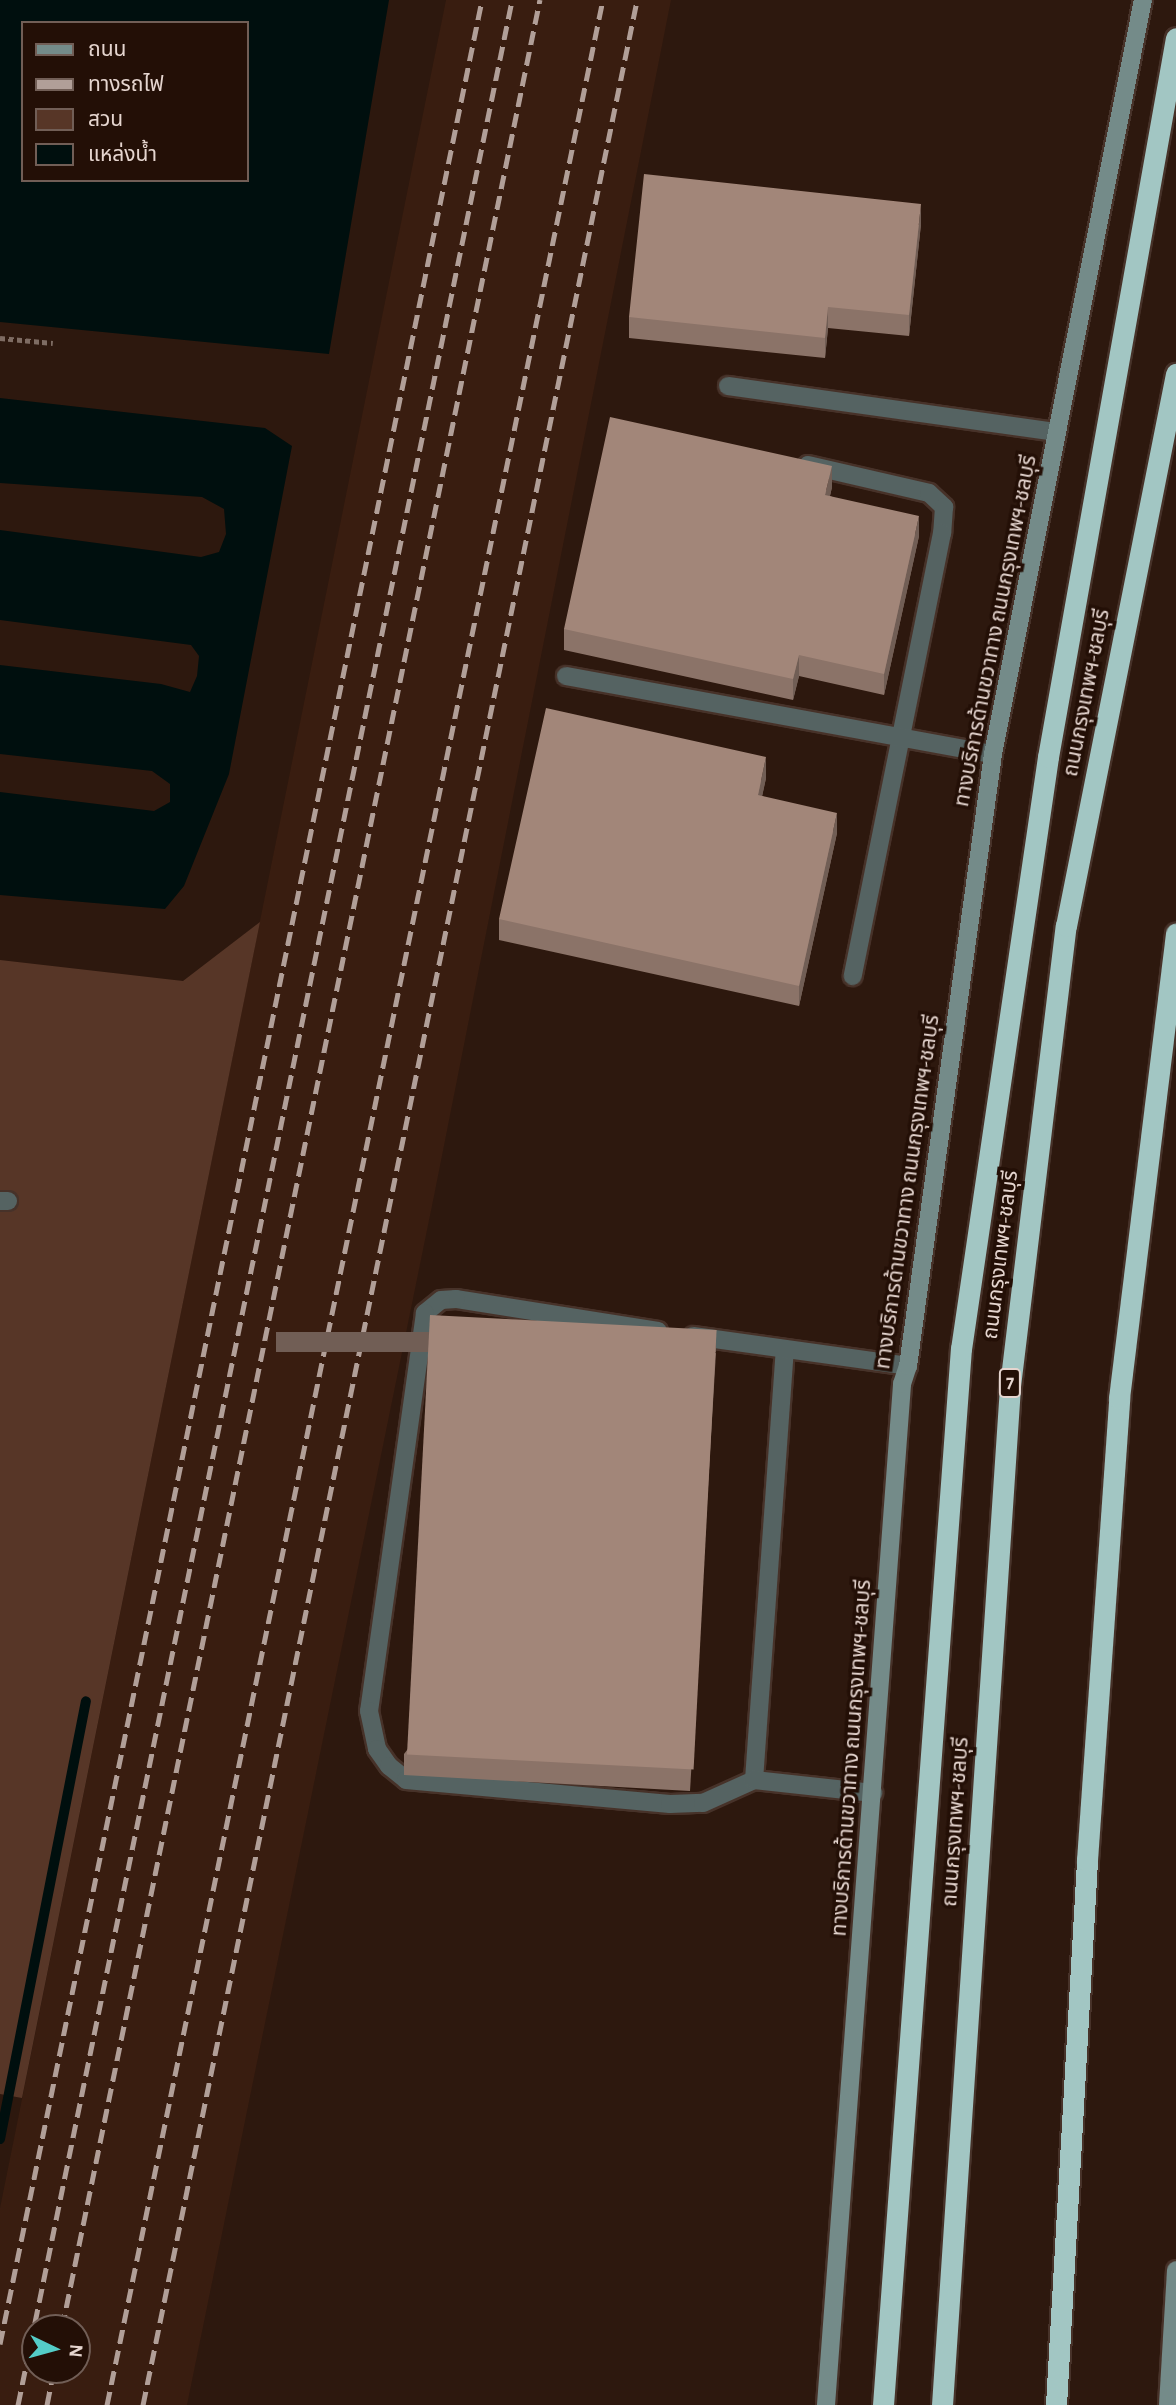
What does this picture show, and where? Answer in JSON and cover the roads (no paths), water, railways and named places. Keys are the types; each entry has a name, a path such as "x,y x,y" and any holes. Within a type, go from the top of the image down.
{"highway":[{"path":"883,2405 961,1349 1048,757 1176,38"},
{"name":"ถนนกรุงเทพฯ-ชลบุรี","path":"942,2405 1010,1386 1066,926 1176,374"},
{"path":"1056,2405 1087,1860 1119,1398 1176,933"}],"main road":[{"name":"ทางบริการด้านขวาทาง ถนนกรุงเทพฯ-ชลบุรี","path":"826,2405 902,1384 908,1366 993,754 1143,0"},
{"path":"1168,2405 1176,2270"}],"lane":[{"path":"729,386 1057,432"},
{"path":"787,460 929,493 944,507 942,533 853,976"},
{"path":"566,676 993,754"},
{"path":"873,1793 754,1780 703,1803 670,1804 406,1780 389,1766 377,1749 369,1711 425,1313 432,1305 456,1299 785,1351 908,1366"},
{"path":"754,1780 785,1351"}],"water":[{"path":"0,0 389,0 329,354 0,322"},
{"path":"0,398 265,428 292,446 229,774 184,886 165,909 0,895 0,792 154,811 170,802 170,784 152,771 0,754 0,665 161,684 190,692 197,676 199,656 191,645 0,620 0,530 201,557 219,552 226,534 224,509 202,497 0,483"}],"waterway":[{"path":"0,2139 86,1701"}],"railway":[{"path":"0,2344 482,0"},
{"path":"18,2405 512,0"},
{"path":"65,2314 540,0"},
{"path":"107,2405 603,0"},
{"path":"143,2405 637,0"},
{"path":"47,2405 51,2384"}]}
